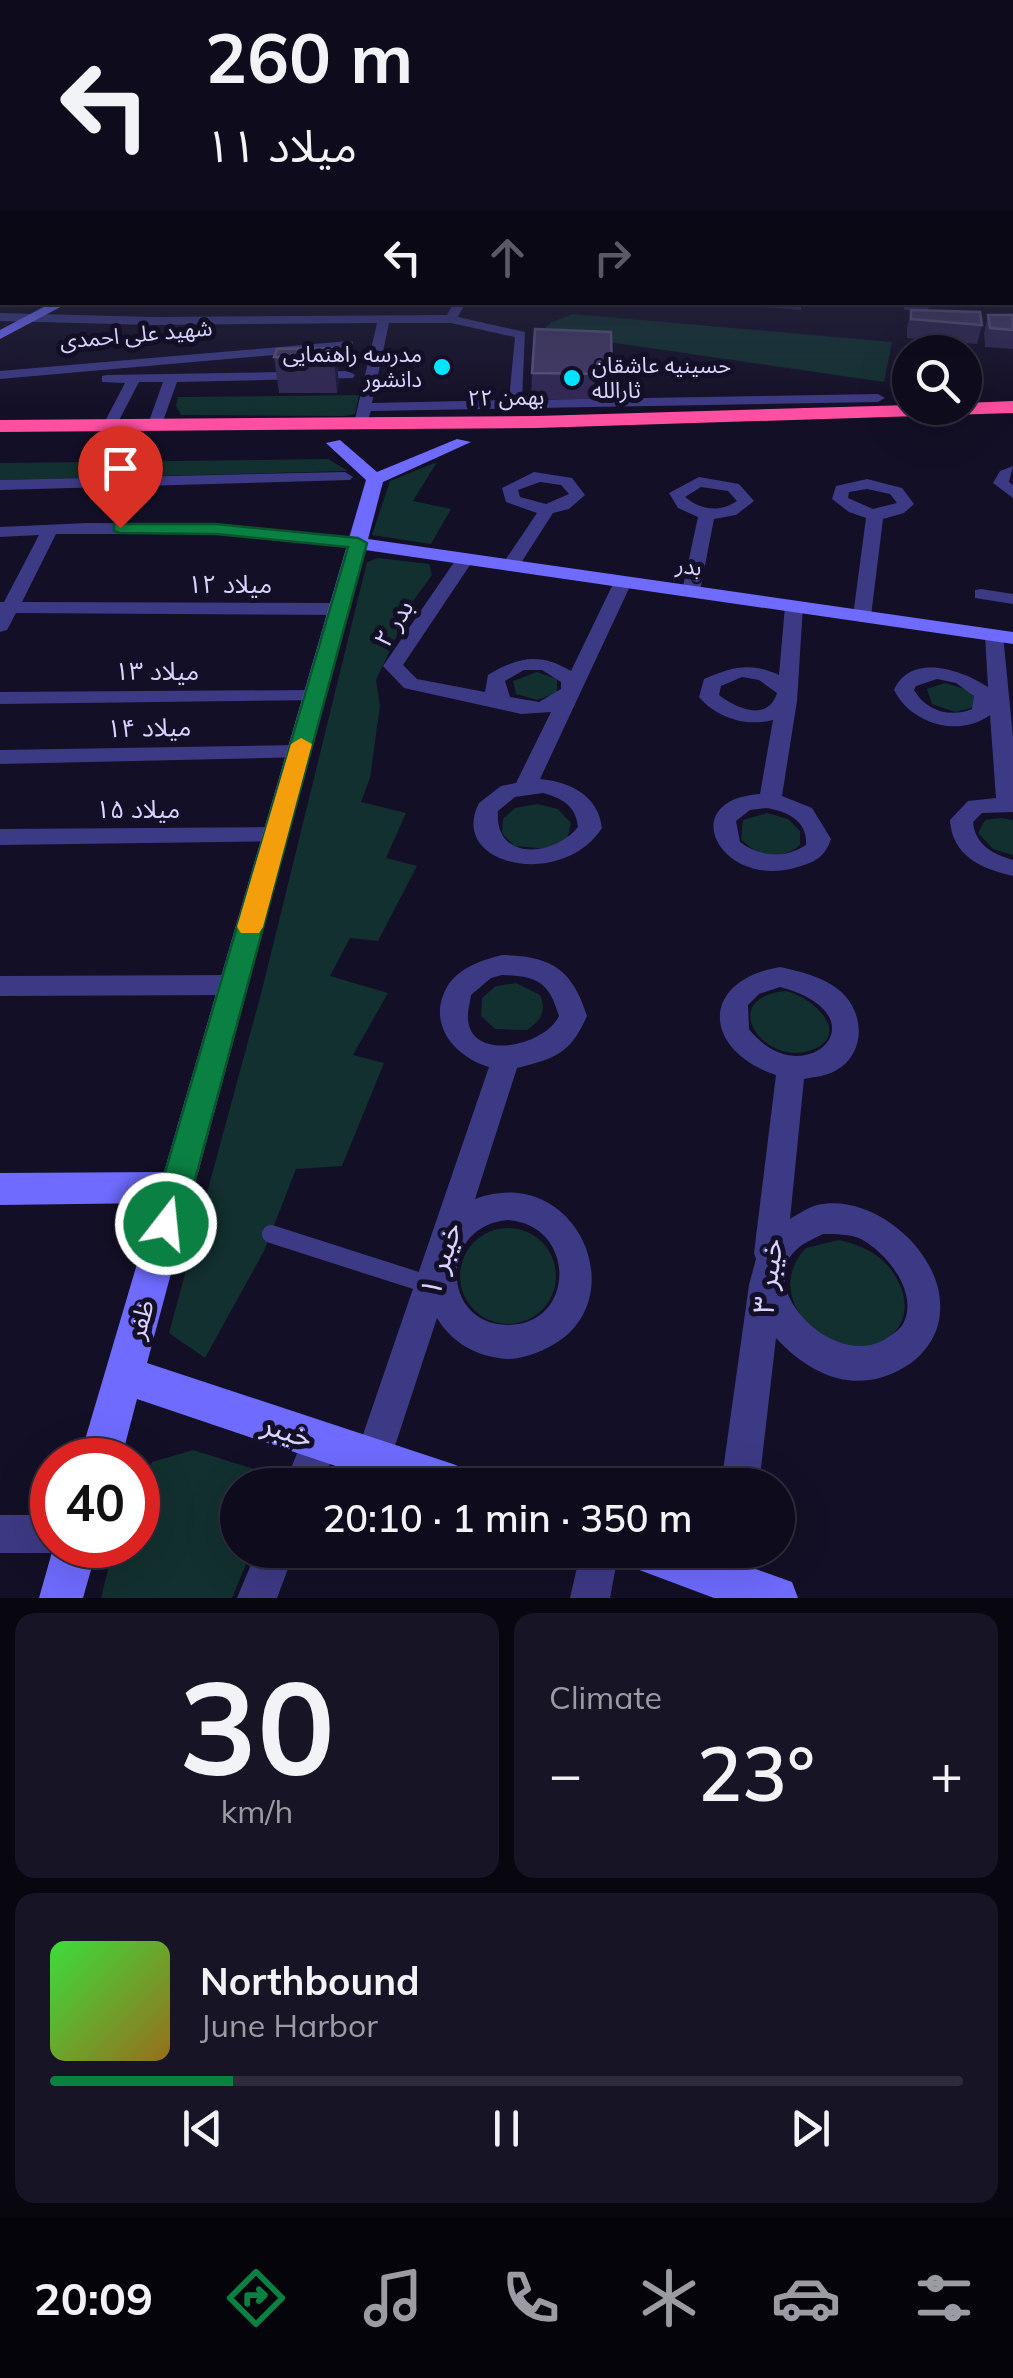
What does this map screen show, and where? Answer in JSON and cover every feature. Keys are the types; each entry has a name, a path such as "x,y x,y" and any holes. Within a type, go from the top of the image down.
{"highway":[{"name":"۲۲ بهمن","path":"42,435 110,425 363,415 537,422 1013,406"},
{"path":"0,424 42,435"},
{"name":"۲۲ بهمن","path":"42,435 334,443 463,442 1013,426"},
{"path":"0,445 42,435"}],"street":[{"path":"0,336 58,305"},
{"path":"451,319 459,305"},
{"path":"161,321 175,310"},
{"path":"0,317 161,321 451,319 522,335 515,407"},
{"path":"384,318 363,415 878,398"},
{"path":"106,332 117,320"},
{"name":"شهید علی احمدی","path":"0,366 276,342"},
{"path":"0,375 350,345"},
{"path":"95,367 85,380 348,375"},
{"path":"110,425 134,379"},
{"path":"155,424 170,379"},
{"path":"0,485 360,478 463,442"},
{"path":"334,443 360,478"},
{"path":"1013,472 1001,478 1004,488 1013,494"},
{"name":"ظفر","path":"106,1438 358,543 360,478"},
{"path":"511,566 548,508"},
{"path":"691,591 707,514"},
{"path":"862,616 876,514"},
{"path":"0,532 216,529 358,543"},
{"path":"0,626 5,607 50,530"},
{"name":"بدر","path":"358,543 1004,636"},
{"name":"بدر ۲","path":"466,559 393,666 410,684 503,701"},
{"path":"525,787 623,582"},
{"path":"981,594 1013,599"},
{"path":"770,801 786,701 794,606"},
{"name":"میلاد ۱۲","path":"5,607 340,609"},
{"path":"1004,636 993,708 1011,804 976,806 967,812 960,829 973,850 1013,868"},
{"path":"520,664 557,668 571,680 571,692 562,702 538,709 503,701 495,691 494,679 520,664"},
{"name":"میلاد ۱۳","path":"0,698 315,696"},
{"name":"میلاد ۱۴","path":"0,756 299,752"},
{"name":"میلاد ۱۵","path":"0,837 276,834"},
{"path":"0,986 234,985"},
{"name":"خیبر ۱","path":"373,1458 506,1059"},
{"name":"خیبر ۳","path":"742,1468 792,1067"},
{"path":"0,1188 177,1186"},
{"path":"502,1207 527,1208 549,1219 567,1236 577,1258 578,1284 569,1307 552,1326 528,1338 501,1340 475,1334 455,1317 442,1296 438,1270 444,1247 458,1227 478,1213 502,1207"},
{"path":"819,1219 844,1219 870,1228 892,1243 916,1276 924,1313 917,1336 901,1354 880,1364 854,1365 828,1358 805,1345 786,1326 773,1303 768,1272 781,1239 797,1226 819,1219"},
{"name":"خیبر","path":"124,1375 403,1468"},
{"path":"309,1468 320,1440"},
{"path":"0,1534 30,1534"},
{"path":"61,1598 69,1568"},
{"path":"257,1598 269,1568"},
{"path":"590,1598 596,1568"},
{"path":"732,1568 776,1598"}],"lane":[{"path":"270,1234 431,1285"}],"green space":[{"path":"573,314 892,342 884,382 540,332 552,322"},
{"path":"359,395 355,414 344,416 181,415 176,406 178,397"},
{"path":"328,459 348,471 0,480 0,463"},
{"path":"437,462 413,501 451,509 431,544 372,535 390,481"},
{"path":"378,558 429,564 432,575 413,601 376,680 380,706 370,778 361,802 406,813 386,858 417,866 378,941 350,938 330,976 388,993 353,1055 384,1063 342,1166 296,1169 264,1251 205,1358 169,1333 262,990 367,562"},
{"path":"537,672 557,679 557,693 537,700 516,694 513,681"},
{"path":"945,683 968,690 977,699 975,707 955,712 932,704 927,689"},
{"path":"537,804 558,809 571,823 567,839 549,849 514,846 502,833 503,819 515,808"},
{"path":"767,813 788,819 800,831 800,845 785,853 769,855 754,850 741,839 743,820"},
{"path":"985,820 1013,820 1013,855 993,849 978,833"},
{"path":"516,983 540,995 541,1015 527,1030 495,1029 481,1016 482,998 496,986"},
{"path":"785,991 807,1000 825,1017 829,1036 822,1044 792,1053 776,1049 754,1029 750,1017 753,1005 765,996"},
{"path":"508,1228 526,1232 542,1242 552,1258 556,1276 552,1294 542,1310 526,1320 508,1324 490,1320 474,1310 464,1294 460,1276 464,1258 474,1242 490,1232"},
{"path":"839,1240 866,1249 882,1260 903,1293 904,1312 898,1328 884,1340 861,1349 836,1344 820,1335 797,1310 792,1295 795,1263 806,1248"},
{"path":"193,1450 251,1468 220,1468 220,1568 244,1568 232,1598 101,1598 108,1568 160,1568 160,1460"}],"building":[{"path":"911,310 980,312 982,325 911,319"},
{"path":"988,315 1013,315 1013,330 990,328"},
{"path":"535,329 611,332 612,374 532,373"},
{"path":"335,348 334,357 274,357 277,349"}],"slow traffic":[{"path":"250,927 301,744"}],"place":[{"name":"مدرسه راهنمایی دانشور","path":"442,367"},
{"name":"حسینیه عاشقان ثارالله","path":"572,378"}],"route":[{"path":"120,528 216,529 358,543 166,1224"}]}
